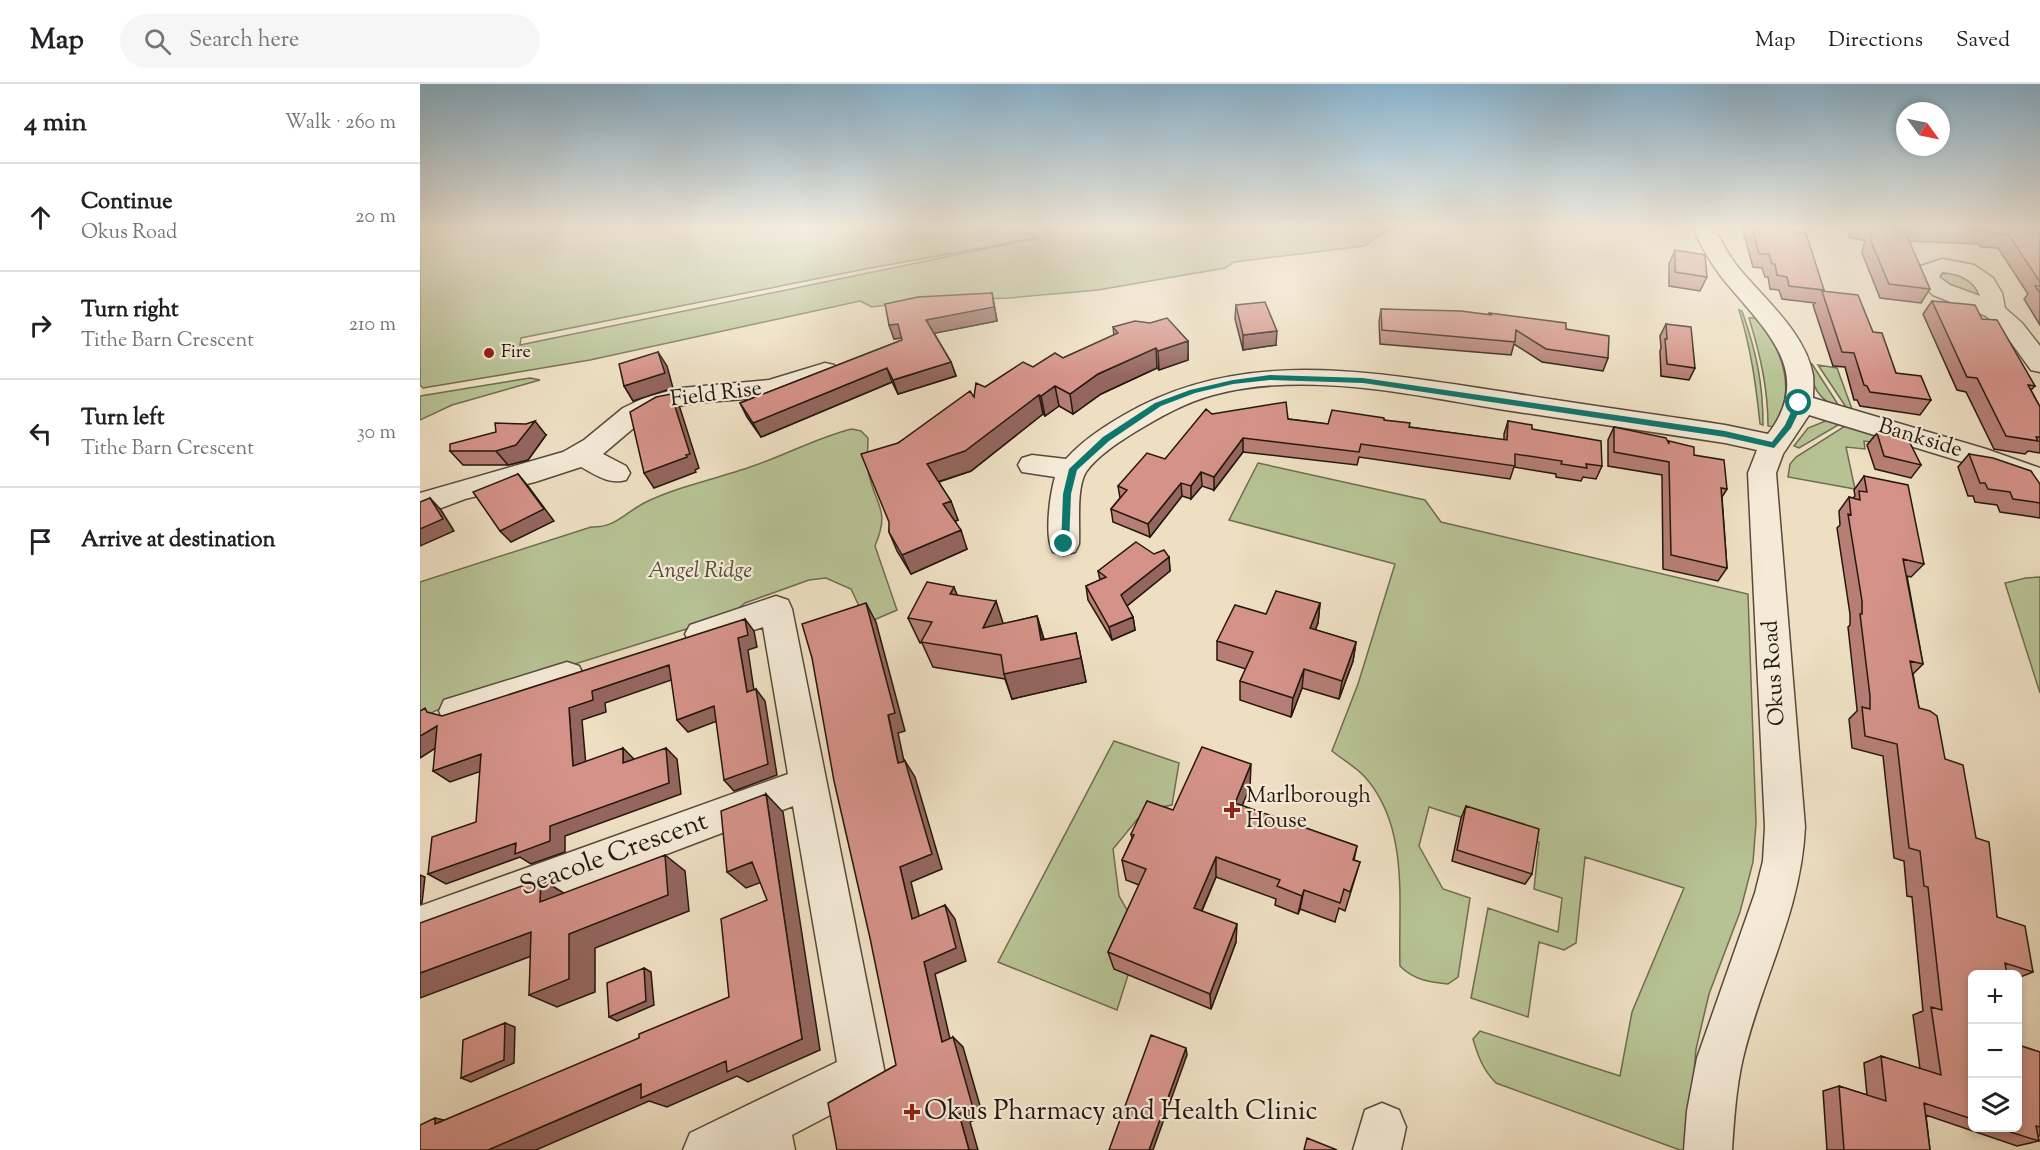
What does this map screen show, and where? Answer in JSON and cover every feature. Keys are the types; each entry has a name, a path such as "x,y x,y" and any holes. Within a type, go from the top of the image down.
{"street":[{"path":"1734,277 1774,324 1792,350 1797,368 1799,403"},
{"path":"1993,311 2018,335 2040,364"},
{"name":"Field Rise","path":"420,505 448,493 528,473 582,455 631,416 654,403 710,394 770,389 802,390 825,371"},
{"path":"1064,544 1067,494 1073,469 1106,439 1158,405 1203,389 1233,382 1270,378 1363,381 1725,434 1774,445"},
{"name":"Okus Road","path":"1708,1150 1711,1111 1720,1058 1776,893 1783,861 1785,827 1762,473 1774,445 1788,426 1799,403"},
{"name":"Bankside","path":"1799,403 1976,456 2040,479"},
{"path":"582,455 616,473"},
{"path":"1032,465 1073,469"},
{"path":"420,479 436,484 448,493"},
{"path":"673,644 776,609 862,1074 768,1137 707,1150"},
{"path":"457,711 594,668"},
{"name":"Seacole Crescent","path":"420,927 809,783"}],"green space":[{"path":"420,277 826,277 521,338 520,345 850,277 1175,277 1098,290 1009,298 909,302 872,307 860,301 590,360 423,388 420,385"},
{"path":"1962,277 1976,283 1981,297 1972,299 1938,278"},
{"path":"1739,310 1742,311 1747,326 1758,367 1763,425 1760,424 1747,338"},
{"path":"1749,318 1755,318 1765,330 1780,356 1784,371 1785,399 1781,413 1773,427 1768,426 1763,371"},
{"path":"1807,363 1812,364 1841,409 1821,397 1811,379"},
{"path":"1818,365 1837,368 1852,409 1846,407"},
{"path":"530,378 540,380 452,405 420,420 420,396"},
{"path":"1828,420 1840,424 1799,448 1794,446 1808,428"},
{"path":"1845,426 1900,442 1902,446 1864,441 1865,449 1846,447 1855,489 1788,477 1790,464 1796,457"},
{"name":"Angel Ridge","path":"852,429 861,431 868,438 868,471 882,516 882,524 875,546 897,610 867,623 851,589 826,578 809,580 745,603 731,615 457,701 420,718 420,582 591,527 607,525 657,497 753,466"},
{"path":"1258,463 1425,500 1441,522 1748,594 1756,823 1753,862 1740,912 1709,994 1696,1049 1687,1150 1680,1150 1496,1083 1482,1062 1473,1039 1480,1031 1620,1076 1632,1012 1684,888 1585,857 1576,943 1564,950 1539,942 1528,1017 1471,998 1488,908 1558,932 1562,898 1534,889 1539,842 1429,807 1419,846 1443,889 1470,898 1458,977 1448,984 1422,980 1400,966 1399,867 1389,819 1379,797 1365,777 1332,751 1358,684 1395,564 1229,520"},
{"path":"2040,577 2040,693 2005,583"},
{"path":"1114,741 1179,763 1172,805 1145,810 1113,849 1119,896 1141,934 1117,1010 998,962"}],"building":[{"path":"1787,277 1820,277 1824,290 1789,286"},
{"path":"1886,277 1925,277 1930,289 1889,284"},
{"path":"1822,291 1858,295 1873,332 1882,333 1896,373 1921,376 1931,400 1870,392 1864,385 1854,353 1842,352"},
{"path":"992,293 994,307 926,320 951,362 893,380 887,368 753,423 740,403 902,340 898,324 889,325 885,304 918,297"},
{"path":"1932,301 1975,305 1982,319 1997,320 2035,386 2028,385 2040,407 2040,437 2036,437 2038,441 2006,436 1977,378 1967,377"},
{"path":"1265,302 1277,331 1243,335 1236,305"},
{"path":"1381,309 1461,311 1492,315 1489,313 1566,323 1566,329 1609,336 1608,358 1546,349 1516,330 1515,342 1382,330"},
{"path":"1167,318 1188,341 1158,351 1156,348 1098,374 1070,394 1055,386 1041,396 1039,395 965,451 927,464 951,501 943,504 961,530 902,555 889,532 889,522 861,454 898,443 970,391 974,397 976,383 985,387 1023,362 1033,367 1055,353 1063,358 1118,333 1113,327 1135,321 1150,323"},
{"path":"1666,324 1691,327 1695,368 1667,364"},
{"path":"658,352 665,373 624,386 619,364"},
{"path":"671,394 690,454 644,473 630,412 656,397"},
{"path":"1286,402 1288,419 1328,424 1332,410 1410,423 1409,427 1507,440 1508,421 1532,425 1532,429 1601,441 1602,466 1586,464 1587,468 1561,464 1562,461 1515,454 1515,466 1361,444 1359,452 1243,438 1214,477 1201,472 1191,486 1181,483 1148,524 1111,509 1127,490 1118,486 1147,453 1165,459 1206,409 1212,414"},
{"path":"535,421 516,445 496,451 450,451 450,444 496,432 495,423 526,424"},
{"path":"1614,427 1666,438 1669,444 1669,441 1694,447 1694,455 1724,460 1727,489 1721,488 1727,568 1671,555 1669,462 1614,452"},
{"path":"1877,433 1907,437 1921,465 1884,456"},
{"path":"1969,454 1993,458 2031,471 2040,484 2040,503 2013,499 2010,492 1988,489 1985,483 1980,483"},
{"path":"518,474 544,509 500,531 473,492"},
{"path":"1864,476 1908,485 1924,564 1903,559 1923,664 1910,661 1919,708 1937,716 1945,759 1963,765 1976,838 1989,842 1997,917 2025,926 2033,972 2005,963 2006,970 1968,970 1968,1118 1924,1103 1930,1150 1844,1150 1839,1086 1886,1101 1881,1056 1941,1075 1931,1007 1942,1010 1928,887 1924,886 1920,851 1909,848 1897,744 1865,736 1862,707 1870,709 1870,696 1860,614 1862,614 1862,601 1848,514 1851,515 1849,497 1860,500 1859,491 1867,492"},
{"path":"430,498 443,519 420,529 420,502"},
{"path":"1136,542 1154,554 1164,550 1169,557 1121,595 1133,617 1109,627 1086,586 1106,577 1098,571"},
{"path":"927,582 954,587 950,594 996,601 983,628 1037,616 1041,640 1076,633 1081,658 1004,674 1001,655 921,642 932,622 908,618"},
{"path":"1276,591 1320,603 1310,628 1356,642 1342,681 1304,669 1293,698 1240,681 1253,652 1217,641 1235,605 1266,614"},
{"path":"866,603 895,713 888,715 898,763 905,761 932,854 900,867 912,919 945,905 956,948 924,962 942,1042 953,1037 973,1108 959,1114 969,1150 837,1150 828,1103 896,1065 834,781 812,658 802,624"},
{"path":"745,619 748,635 738,638 747,692 756,689 768,764 724,780 714,706 677,720 669,665 592,691 593,700 569,708 573,766 623,748 623,763 666,748 669,783 550,826 550,841 515,854 516,843 428,874 432,837 476,822 481,754 433,771 437,726 420,736 420,711 425,708 427,712 442,716"},
{"path":"1202,747 1251,764 1235,803 1357,846 1353,860 1360,862 1350,892 1344,889 1340,903 1304,890 1302,896 1277,886 1280,880 1216,857 1194,908 1237,924 1210,994 1108,952 1146,869 1122,860 1134,835 1131,834 1147,801 1173,810"},
{"path":"766,794 802,1039 727,1072 726,1061 641,1098 641,1084 488,1150 420,1150 420,1125 435,1118 435,1124 639,1038 639,1034 729,997 721,919 767,900 752,862 727,872 721,811"},
{"path":"1466,806 1539,829 1532,874 1457,850"},
{"path":"665,855 668,895 569,934 569,979 529,995 531,932 420,973 420,923 541,879 540,902"},
{"path":"644,968 646,1001 609,1017 607,983"},
{"path":"505,1023 504,1060 461,1078 463,1040"},
{"path":"1151,1035 1186,1048 1149,1150 1109,1150"},
{"path":"2022,1046 2040,1052 2040,1127 2036,1126 2039,1141 2011,1132 2022,1132"},
{"path":"1307,1138 1337,1150 1304,1150"}],"place":[{"name":"Fire","path":"489,353"},
{"name":"Marlborough House","path":"1232,810"},
{"name":"Okus Pharmacy and Health Clinic","path":"912,1112"}],"route":[{"path":"1064,544 1067,494 1073,469 1127,423 1158,405 1193,391 1233,382 1270,378 1363,381 1725,434 1774,445 1788,426 1799,403"}]}
